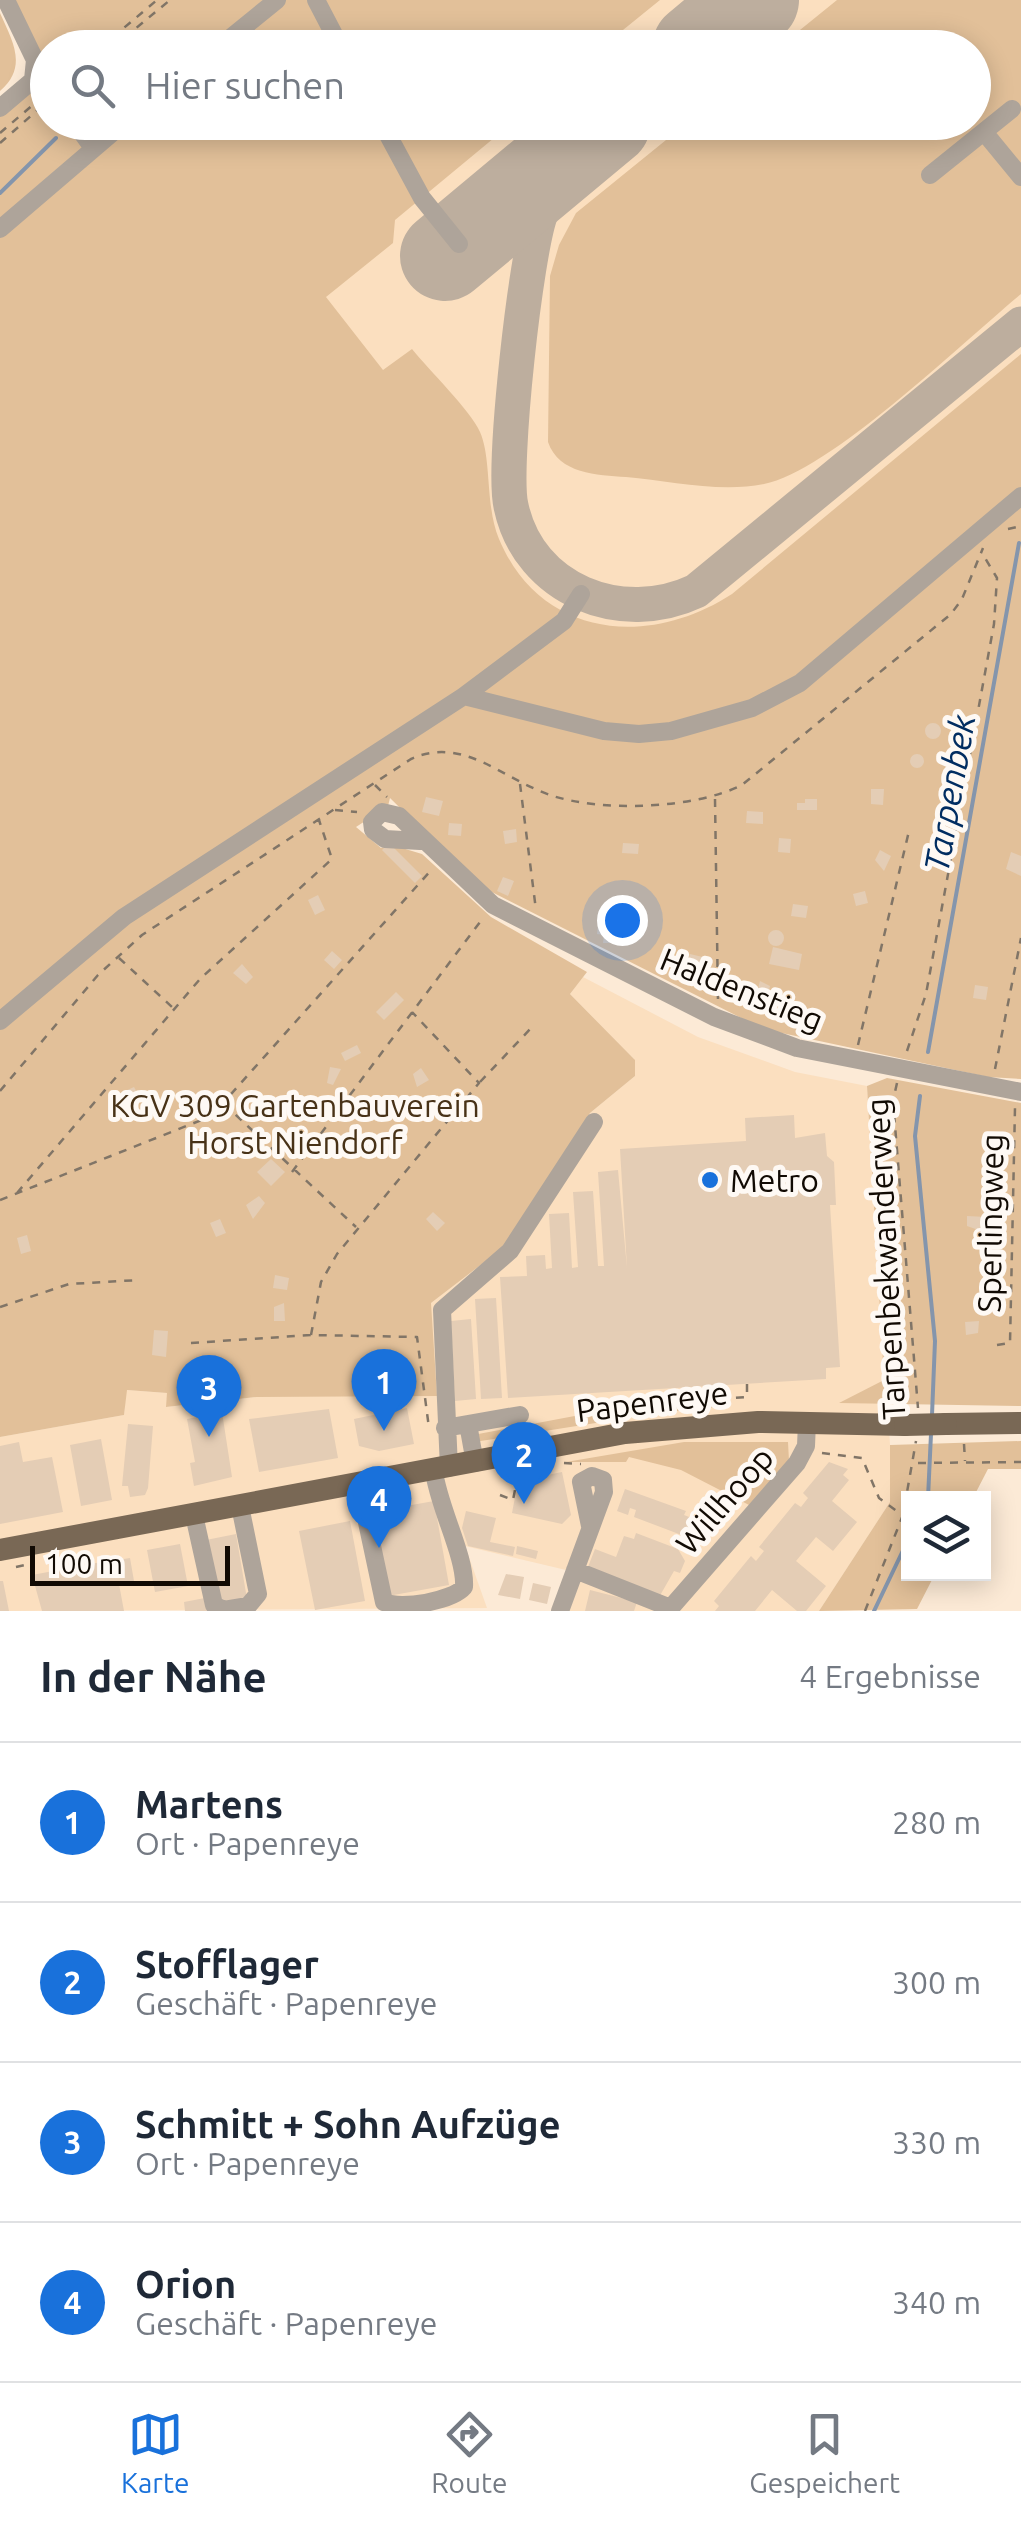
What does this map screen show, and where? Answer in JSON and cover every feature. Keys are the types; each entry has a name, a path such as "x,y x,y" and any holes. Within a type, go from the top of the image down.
{"main road":[{"name":"Papenreye","path":"0,1550 676,1426 1021,1423"}],"street":[{"path":"6,0 30,56"},
{"path":"240,30 278,0"},
{"path":"316,0 332,30"},
{"path":"0,108 30,89"},
{"path":"991,126 1012,109"},
{"path":"87,140 93,148"},
{"path":"0,229 103,140"},
{"path":"391,140 422,198 459,244"},
{"path":"930,175 974,140"},
{"path":"991,140 1021,177"},
{"path":"464,696 604,731 640,734 671,731 752,708 800,683 1021,496"},
{"path":"0,1021 124,917 464,696 564,621 581,594"},
{"name":"Haldenstieg","path":"372,822 376,815 390,812 398,816 420,841 492,905 714,1017 798,1048 1018,1091"},
{"path":"359,1485 384,1602 395,1606 454,1595 464,1586 464,1575 442,1513 438,1434 442,1310 510,1251 594,1122"},
{"path":"438,1434 520,1414"},
{"name":"Willhoop","path":"669,1610 798,1463 806,1446 806,1422"},
{"path":"468,1424 474,1463"},
{"path":"194,1515 214,1605 224,1610 248,1606 258,1594 240,1506"},
{"path":"560,1611 590,1526"},
{"path":"575,1570 669,1610"}],"path":[{"path":"121,30 157,0"},
{"path":"134,30 170,0"},
{"path":"0,133 30,96"},
{"path":"0,143 30,117"},
{"name":"Tarpenbekwanderweg","path":"909,1491 917,1463 893,1101 926,994 994,624 997,578 982,552"},
{"path":"520,781 538,931"},
{"path":"0,1091 142,935 374,784"},
{"path":"714,1017 718,997 715,797"},
{"path":"334,810 360,813 372,822"},
{"path":"16,1194 173,1008 332,859 320,820"},
{"path":"854,1061 909,831"},
{"path":"0,1200 180,1130 222,1103 440,859"},
{"path":"292,1172 492,905"},
{"path":"992,1086 1021,938"},
{"path":"118,957 173,1008"},
{"path":"412,1012 479,1084"},
{"path":"311,1335 322,1282 356,1227 534,1025"},
{"name":"Sperlingweg","path":"998,1345 1010,1343 1018,1091"},
{"path":"222,1103 292,1172 356,1227"},
{"path":"0,1307 69,1284 139,1280"},
{"path":"1010,1334 1021,1334"},
{"path":"191,1344 311,1335 418,1336 438,1434"},
{"path":"720,1399 747,1395 747,1384"},
{"path":"964,1442 965,1464"},
{"path":"828,1452 862,1458 879,1498 901,1514"},
{"path":"917,1463 1021,1462"},
{"path":"500,1495 513,1500 515,1490 523,1492 526,1477 519,1468"},
{"name":"Tarpenbekwanderweg","path":"865,1611 901,1520"}],"shaded area":[{"path":"192,0 1021,0 1021,523 738,779 0,160 30,136 30,140 991,140 991,30 155,30"},
{"path":"583,977 698,1037 795,1072 867,1086 890,1445 890,1502 819,1611 568,1611 578,1588 566,1570 465,1546 487,1608 0,1611 0,1437 124,1415 126,1390 167,1393 167,1407 257,1397 431,1303 504,1247 590,1113 635,1076 634,1059 570,994"}],"green space":[{"path":"12,0 660,0 623,30 30,30 30,64"},
{"path":"837,0 1021,0 1021,294 859,431 791,474 764,484 713,487 603,475 570,467 553,453 548,442 550,276 559,245 576,213 666,140 991,140 991,30 800,30"},
{"path":"0,13 16,63 9,82 0,91"},
{"name":"KGV 309 Gartenbauverein Horst Niendorf","path":"30,90 30,140 491,140 395,220 393,243 326,297 383,370 412,349 468,413 484,443 499,539 518,572 541,597 569,615 600,624 633,627 666,622 700,611 732,594 1021,354 1021,1079 988,1077 763,1029 478,885 390,798 388,806 356,827 381,848 392,845 422,854 491,917 587,972 570,994 635,1060 635,1076 590,1113 504,1247 431,1303 437,1396 257,1397 166,1407 167,1393 127,1390 124,1415 0,1437 0,115"},
{"path":"887,1078 1021,1103 1021,1406 839,1403 884,1380 867,1086"},
{"path":"715,1401 716,1407 629,1416 640,1406"},
{"path":"608,1412 615,1420 474,1442 473,1435"},
{"path":"1021,1441 1021,1469 988,1469 977,1491 901,1491 901,1581 931,1581 917,1609 819,1611 890,1502 890,1445"},
{"path":"684,1442 788,1442 789,1461 751,1506 681,1470 629,1457 626,1462 566,1462"}],"building":[{"path":"933,723 941,731 933,739 925,731"},
{"path":"917,754 924,761 917,768 910,761"},
{"path":"871,789 884,789 883,805 871,804"},
{"path":"426,797 443,801 439,816 422,812"},
{"path":"805,799 817,799 817,810 797,810 797,803 805,803"},
{"path":"747,811 763,812 763,824 746,823"},
{"path":"449,823 462,824 461,836 448,835"},
{"path":"516,829 517,842 505,844 503,831"},
{"path":"779,838 791,839 790,853 778,852"},
{"path":"623,843 639,844 638,854 622,853"},
{"path":"392,846 422,876 415,883 382,850"},
{"path":"880,850 891,856 884,871 875,860"},
{"path":"1011,852 1021,856 1021,876 1006,869"},
{"path":"503,877 514,881 508,896 497,891"},
{"path":"865,891 868,903 856,906 853,894"},
{"path":"318,895 325,910 315,915 308,900"},
{"path":"793,904 808,906 806,918 791,916"},
{"path":"599,916 617,917 615,936 623,936 622,943 603,943 604,935 597,934"},
{"path":"776,930 784,938 776,946 768,938"},
{"path":"773,947 802,954 799,970 769,964"},
{"path":"332,951 342,960 334,969 324,960"},
{"path":"690,954 711,959 707,977 686,972"},
{"path":"242,964 253,977 246,984 233,973"},
{"path":"760,981 770,986 767,1000 750,1002 751,995 756,997"},
{"path":"975,985 988,987 986,1000 973,998"},
{"path":"396,992 404,1000 384,1020 376,1012"},
{"path":"357,1045 361,1053 345,1061 341,1053"},
{"path":"330,1067 341,1069 333,1085 327,1083"},
{"path":"421,1068 429,1080 417,1087 413,1074"},
{"path":"134,1087 140,1098 127,1104 121,1093"},
{"path":"794,1115 795,1138 825,1133 827,1156 834,1162 836,1205 830,1205 840,1367 826,1368 826,1379 508,1398 500,1277 527,1276 526,1256 545,1255 546,1269 552,1268 549,1214 569,1213 572,1268 578,1267 573,1192 593,1191 598,1266 604,1266 598,1172 618,1170 627,1268 620,1149 746,1141 745,1118"},
{"path":"271,1159 285,1172 271,1186 257,1172"},
{"path":"259,1196 265,1203 253,1219 246,1205"},
{"path":"433,1212 445,1223 437,1231 426,1219"},
{"path":"967,1216 986,1217 981,1231 967,1226"},
{"path":"220,1219 226,1233 216,1237 210,1223"},
{"path":"27,1235 31,1251 21,1254 17,1238"},
{"path":"275,1275 289,1278 287,1290 273,1288"},
{"path":"496,1298 502,1398 481,1399 475,1299"},
{"path":"284,1303 285,1321 274,1321 274,1307"},
{"path":"471,1319 476,1399 455,1401 451,1321"},
{"path":"979,1321 978,1333 966,1335 965,1322"},
{"path":"154,1330 168,1331 166,1357 152,1355"},
{"path":"407,1408 414,1444 379,1451 359,1446 354,1419"},
{"path":"329,1409 338,1458 259,1472 249,1419"},
{"path":"222,1412 232,1477 194,1486 190,1463 195,1462 187,1419"},
{"path":"128,1424 153,1426 148,1488 145,1495 130,1497 128,1486 122,1486"},
{"path":"101,1439 112,1500 81,1506 70,1445"},
{"path":"19,1442 23,1462 52,1457 63,1512 0,1524 0,1446"},
{"path":"829,1462 848,1469 843,1475 849,1480 832,1501 857,1522 833,1551 816,1537 796,1561 826,1586 806,1611 797,1611 772,1590 755,1611 715,1611 719,1606 714,1601 751,1556 756,1561 764,1551 759,1547 795,1503 801,1507 808,1498 803,1493"},
{"path":"562,1472 571,1515 562,1524 512,1513 516,1492 524,1494 527,1479"},
{"path":"625,1489 686,1511 684,1515 707,1524 700,1542 634,1517 636,1510 630,1508 628,1515 617,1511"},
{"path":"434,1501 449,1585 388,1596 373,1512"},
{"path":"466,1511 496,1518 490,1542 515,1547 513,1556 468,1546 462,1528"},
{"path":"350,1521 365,1601 315,1610 299,1531"},
{"path":"636,1533 678,1549 685,1561 680,1573 674,1571 658,1599 588,1567 595,1549 616,1557 624,1536 634,1539"},
{"path":"236,1534 247,1599 217,1604 206,1540"},
{"path":"180,1544 188,1586 155,1592 147,1550"},
{"path":"517,1546 538,1551 536,1559 516,1554"},
{"path":"117,1555 118,1560 130,1558 134,1581 119,1584 124,1611 42,1611 32,1575 112,1560"},
{"path":"506,1574 524,1577 520,1599 498,1595"},
{"path":"3,1581 9,1611 0,1611"},
{"path":"533,1583 551,1587 547,1604 529,1600"},
{"path":"590,1590 637,1602 634,1611 585,1611"},
{"path":"205,1598 207,1611 185,1611 184,1602"}],"waterway":[{"path":"0,193 54,140"},
{"name":"Tarpenbek","path":"928,1052 1019,543"},
{"name":"Tarpenbek","path":"920,1096 915,1136 935,1341 932,1415"},
{"name":"Tarpenbek","path":"928,1491 931,1434"},
{"name":"Tarpenbek","path":"874,1611 901,1555"}],"taxiway":[{"path":"589,140 553,187 535,235 513,406 509,484 511,506 521,535 537,560 582,594 638,604 668,601 696,591 1021,324"}],"runway":[{"path":"718,30 754,0"},
{"path":"445,256 584,140"}],"place":[{"name":"Metro","path":"710,1180"},
{"name":"Martens","path":"384,1431"},
{"name":"Schmitt + Sohn Aufzüge","path":"209,1437"},
{"name":"Stofflager","path":"524,1504"},
{"name":"Orion","path":"379,1548"}]}
